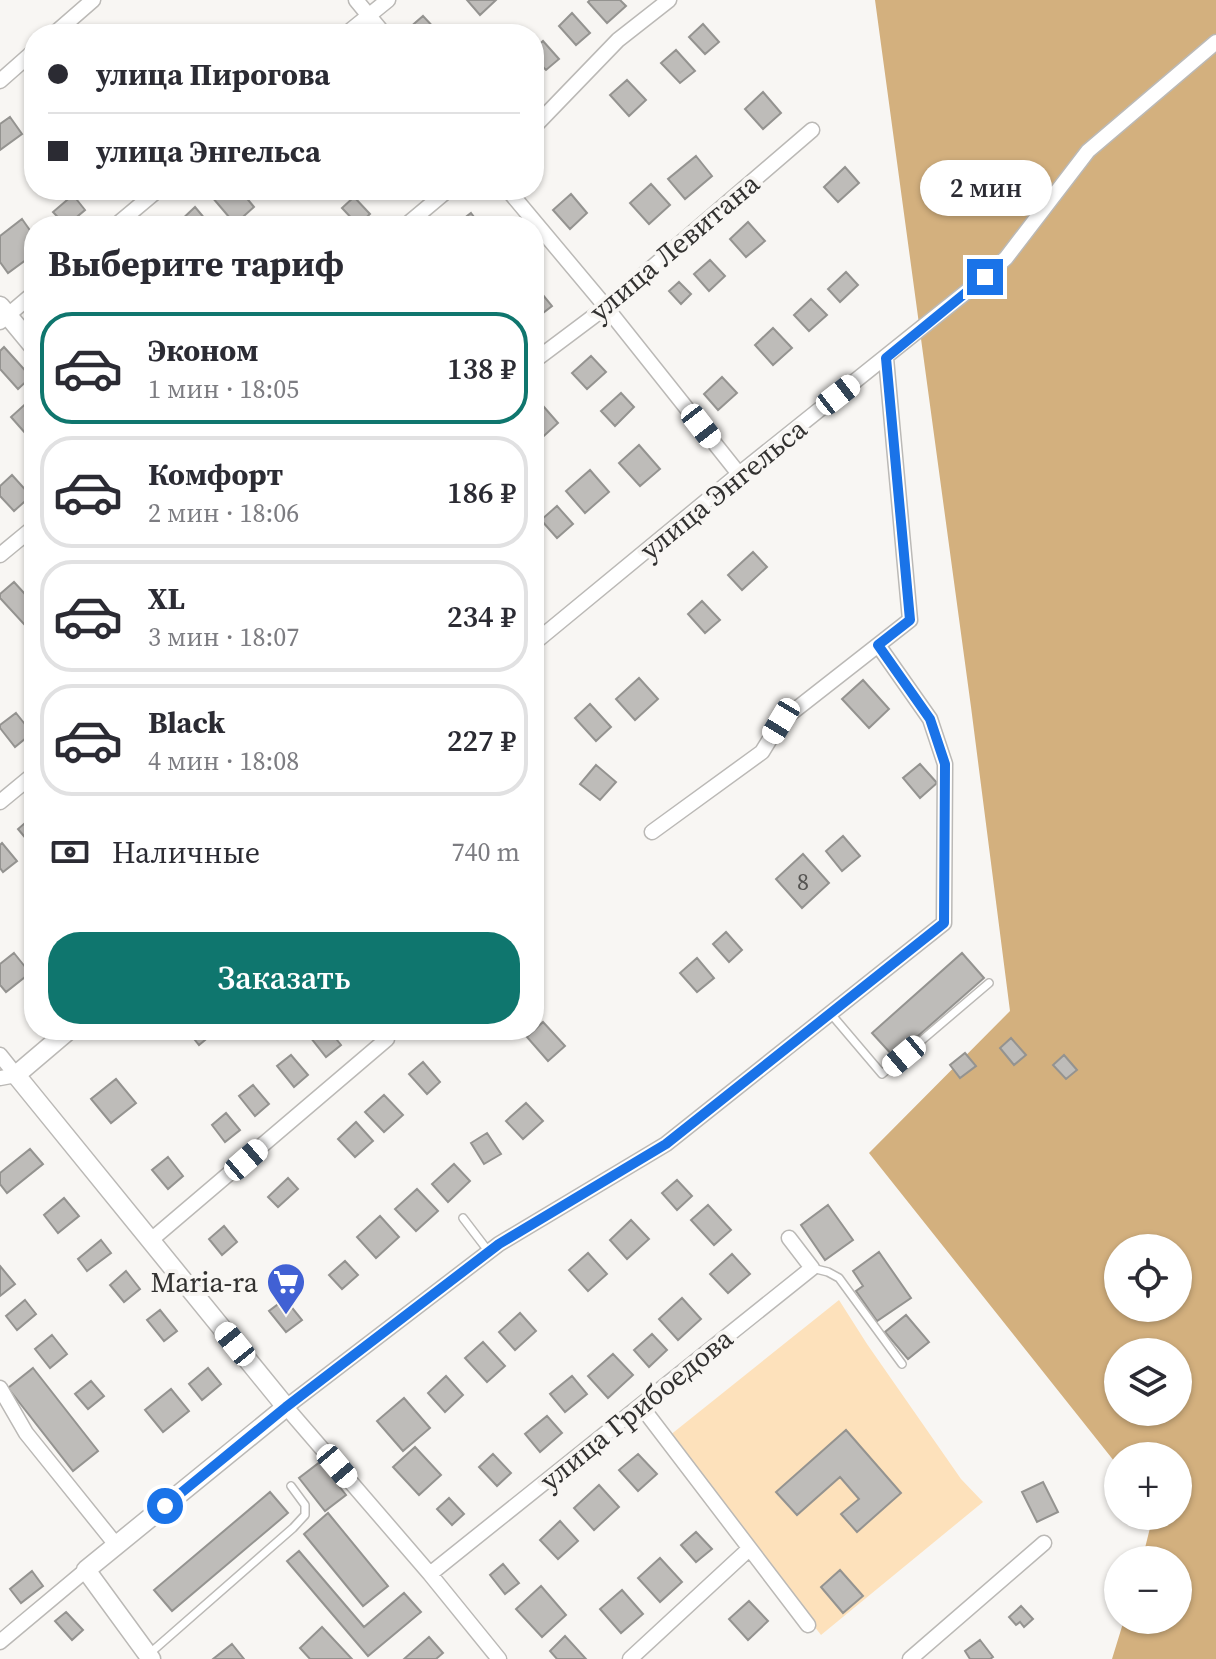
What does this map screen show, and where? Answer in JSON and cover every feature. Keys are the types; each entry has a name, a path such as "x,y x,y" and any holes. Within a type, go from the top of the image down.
{"street":[{"path":"65,24 93,0"},
{"path":"356,0 376,24"},
{"path":"358,24 388,0"},
{"path":"544,117 618,40 669,0"},
{"name":"улица Энгельса","path":"544,635 985,277 1006,258 1088,151 1216,42"},
{"path":"0,81 24,60"},
{"name":"улица Левитана","path":"544,354 606,307 812,130"},
{"path":"127,216 146,200"},
{"path":"417,216 436,200"},
{"path":"516,200 530,216"},
{"path":"544,233 739,474"},
{"path":"24,300 3,314 24,336"},
{"path":"652,832 762,752 781,721 910,620 886,358"},
{"path":"0,555 24,535"},
{"path":"0,1642 286,1407 489,1252 666,1144 944,923 945,764 930,719 878,645"},
{"path":"0,802 24,782"},
{"path":"8,1076 56,1040"},
{"path":"151,1240 386,1040"},
{"path":"0,1055 8,1076 151,1240 286,1407 499,1659"},
{"path":"789,1238 812,1268"},
{"name":"улица Грибоедова","path":"430,1574 812,1268"},
{"path":"0,1388 26,1433 117,1546"},
{"path":"641,1406 808,1625"},
{"path":"910,1659 1044,1543"},
{"path":"630,1659 749,1549"},
{"path":"86,1570 149,1657"}],"lane":[{"path":"831,1014 882,1074 989,983"},
{"path":"463,1218 489,1252"},
{"path":"812,1268 839,1278 902,1364"},
{"path":"149,1657 305,1515 305,1505 291,1486"}],"shaded area":[{"path":"875,0 1216,0 1216,1659 1112,1659 1120,1634 1192,1634 1192,1546 1146,1546 1150,1530 1192,1530 1192,1442 1104,1442 1104,1448 869,1153 1010,1011"},
{"path":"839,1300 961,1479 983,1502 821,1635 669,1436"}],"building":[{"path":"467,0 496,0 480,15"},
{"path":"620,0 626,6 607,23 588,2"},
{"path":"572,13 590,33 576,45 559,26"},
{"path":"423,16 430,24 414,24"},
{"path":"703,24 719,42 705,54 689,37"},
{"path":"544,42 559,59 546,70 544,68"},
{"path":"676,50 695,71 680,83 661,63"},
{"path":"627,80 646,100 629,116 610,95"},
{"path":"763,92 781,113 763,129 745,109"},
{"path":"10,117 22,134 0,150 0,124"},
{"path":"696,156 712,176 685,199 668,179"},
{"path":"845,167 859,183 838,202 824,187"},
{"path":"651,184 670,205 649,224 630,203"},
{"path":"571,194 587,213 570,229 553,210"},
{"path":"67,200 77,200 85,210 78,216 57,216 53,212"},
{"path":"215,200 248,200 254,207 244,216 228,216"},
{"path":"351,200 357,200 370,214 350,216 342,208"},
{"path":"195,207 203,216 185,216"},
{"path":"22,219 24,222 24,261 8,273 0,262 0,236"},
{"path":"748,222 765,241 746,257 730,239"},
{"path":"710,260 725,276 709,291 694,274"},
{"path":"846,272 858,285 840,302 828,289"},
{"path":"679,282 691,294 681,304 669,291"},
{"path":"544,296 552,306 544,312"},
{"path":"811,299 827,315 809,331 794,315"},
{"path":"773,328 792,348 773,365 755,345"},
{"path":"4,347 24,369 24,383 18,389 0,369 0,351"},
{"path":"591,356 606,372 587,389 572,373"},
{"path":"722,377 737,393 718,410 704,394"},
{"path":"621,393 634,407 615,426 601,411"},
{"path":"24,405 24,432 11,417"},
{"path":"544,407 558,423 544,436"},
{"path":"639,445 660,469 640,486 619,463"},
{"path":"590,470 609,492 585,513 566,491"},
{"path":"12,475 24,488 24,502 14,511 0,496 0,486"},
{"path":"557,506 573,524 557,538 544,523 544,517"},
{"path":"753,552 767,567 742,590 728,575"},
{"path":"14,582 24,593 24,624 0,598 0,594"},
{"path":"702,601 720,620 705,633 688,614"},
{"path":"639,678 658,699 635,720 616,699"},
{"path":"863,680 889,709 869,728 842,699"},
{"path":"590,704 611,727 596,741 575,718"},
{"path":"16,713 24,723 24,740 15,747 0,725"},
{"path":"920,764 937,783 920,798 903,778"},
{"path":"596,765 616,782 600,800 580,784"},
{"path":"843,836 860,856 842,871 826,851"},
{"path":"2,843 17,861 3,872 0,868"},
{"path":"803,854 829,883 802,908 776,879"},
{"path":"726,932 742,950 729,962 713,944"},
{"path":"14,953 24,966 24,978 6,992 0,985 0,964"},
{"path":"962,953 984,978 894,1057 872,1033"},
{"path":"697,958 714,978 697,992 680,973"},
{"path":"544,1023 565,1046 548,1061 530,1040 544,1040"},
{"path":"1011,1038 1026,1055 1014,1065 1000,1048"},
{"path":"313,1040 337,1040 341,1045 326,1057"},
{"path":"965,1053 976,1066 960,1078 950,1065"},
{"path":"291,1055 308,1075 294,1087 277,1066"},
{"path":"1064,1055 1077,1070 1066,1079 1053,1065"},
{"path":"423,1062 440,1082 427,1094 409,1074"},
{"path":"116,1079 136,1103 111,1123 91,1099"},
{"path":"253,1085 269,1104 255,1116 239,1096"},
{"path":"384,1095 403,1115 384,1132 365,1112"},
{"path":"526,1103 543,1121 523,1139 506,1121"},
{"path":"226,1113 240,1130 225,1142 212,1125"},
{"path":"356,1122 373,1141 355,1157 338,1139"},
{"path":"487,1133 501,1154 484,1164 471,1143"},
{"path":"30,1149 43,1164 7,1193 0,1184 0,1173"},
{"path":"168,1157 183,1176 168,1189 152,1170"},
{"path":"454,1164 470,1181 448,1202 432,1184"},
{"path":"288,1178 298,1189 278,1207 268,1197"},
{"path":"677,1180 692,1196 677,1210 662,1193"},
{"path":"417,1189 438,1211 416,1231 395,1209"},
{"path":"64,1198 79,1216 58,1233 44,1215"},
{"path":"708,1205 731,1230 714,1245 691,1220"},
{"path":"828,1205 853,1240 825,1260 801,1225"},
{"path":"380,1216 399,1237 376,1258 357,1237"},
{"path":"631,1220 649,1239 627,1259 610,1240"},
{"path":"224,1226 237,1242 222,1255 209,1239"},
{"path":"101,1240 111,1253 87,1271 78,1259"},
{"path":"879,1252 911,1298 877,1321 856,1291 863,1286 853,1271"},
{"path":"588,1253 607,1274 588,1291 569,1270"},
{"path":"732,1254 750,1274 728,1293 710,1274"},
{"path":"345,1261 358,1275 342,1289 329,1275"},
{"path":"0,1266 15,1284 0,1296"},
{"path":"126,1271 140,1289 124,1302 110,1285"},
{"path":"682,1298 701,1319 678,1340 659,1319"},
{"name":"Maria-ra","path":"285,1299 302,1320 286,1332 269,1311"},
{"path":"25,1300 36,1314 17,1330 6,1316"},
{"path":"160,1310 177,1331 164,1341 147,1320"},
{"path":"520,1313 536,1331 515,1350 499,1332"},
{"path":"906,1315 929,1342 908,1359 885,1332"},
{"path":"652,1334 667,1350 649,1367 634,1350"},
{"path":"52,1335 67,1354 50,1368 35,1349"},
{"path":"483,1342 505,1366 487,1382 465,1358"},
{"path":"613,1354 633,1375 608,1398 588,1376"},
{"path":"33,1368 98,1451 73,1471 8,1388"},
{"path":"208,1368 221,1384 202,1400 189,1384"},
{"path":"446,1376 463,1395 445,1412 428,1393"},
{"path":"572,1376 587,1394 565,1412 550,1394"},
{"path":"91,1381 104,1396 88,1409 75,1394"},
{"path":"171,1389 189,1411 163,1432 145,1410"},
{"path":"404,1398 430,1428 403,1451 377,1421"},
{"path":"547,1416 562,1433 540,1452 525,1434"},
{"path":"846,1430 901,1493 857,1532 841,1514 859,1499 840,1477 797,1515 776,1492"},
{"path":"415,1447 441,1475 419,1495 393,1467"},
{"path":"493,1454 511,1473 497,1486 479,1467"},
{"path":"638,1454 657,1474 638,1491 619,1470"},
{"path":"320,1462 346,1495 325,1511 299,1478"},
{"path":"1043,1482 1058,1512 1037,1522 1022,1492"},
{"path":"599,1485 619,1507 594,1530 574,1508"},
{"path":"270,1492 288,1513 172,1611 154,1590"},
{"path":"449,1498 464,1514 452,1525 437,1509"},
{"path":"328,1513 388,1586 363,1606 304,1534"},
{"path":"560,1521 578,1541 558,1559 540,1540"},
{"path":"696,1532 712,1549 696,1562 681,1545"},
{"path":"299,1551 364,1627 404,1593 421,1612 368,1656 287,1561"},
{"path":"660,1558 682,1582 660,1602 638,1578"},
{"path":"503,1564 519,1583 505,1594 490,1575"},
{"path":"840,1570 863,1596 843,1613 821,1587"},
{"path":"32,1571 43,1586 21,1603 10,1589"},
{"path":"541,1586 566,1615 542,1637 516,1609"},
{"path":"622,1590 643,1614 621,1633 600,1609"},
{"path":"749,1601 768,1621 748,1640 729,1619"},
{"path":"1021,1606 1033,1619 1024,1627 1020,1622 1016,1625 1009,1617"},
{"path":"66,1612 83,1630 72,1640 55,1621"},
{"path":"322,1627 352,1659 310,1659 300,1648"},
{"path":"565,1636 586,1659 557,1659 550,1651"},
{"path":"429,1637 443,1653 436,1659 404,1659"},
{"path":"980,1640 993,1657 970,1659 965,1651"},
{"path":"232,1644 244,1659 213,1659"}],"place":[{"name":"Maria-ra","path":"286,1316"}],"route":[{"path":"165,1506 286,1407 499,1244 666,1144 944,923 945,764 930,719 878,645 910,620 886,358 985,277"}]}
